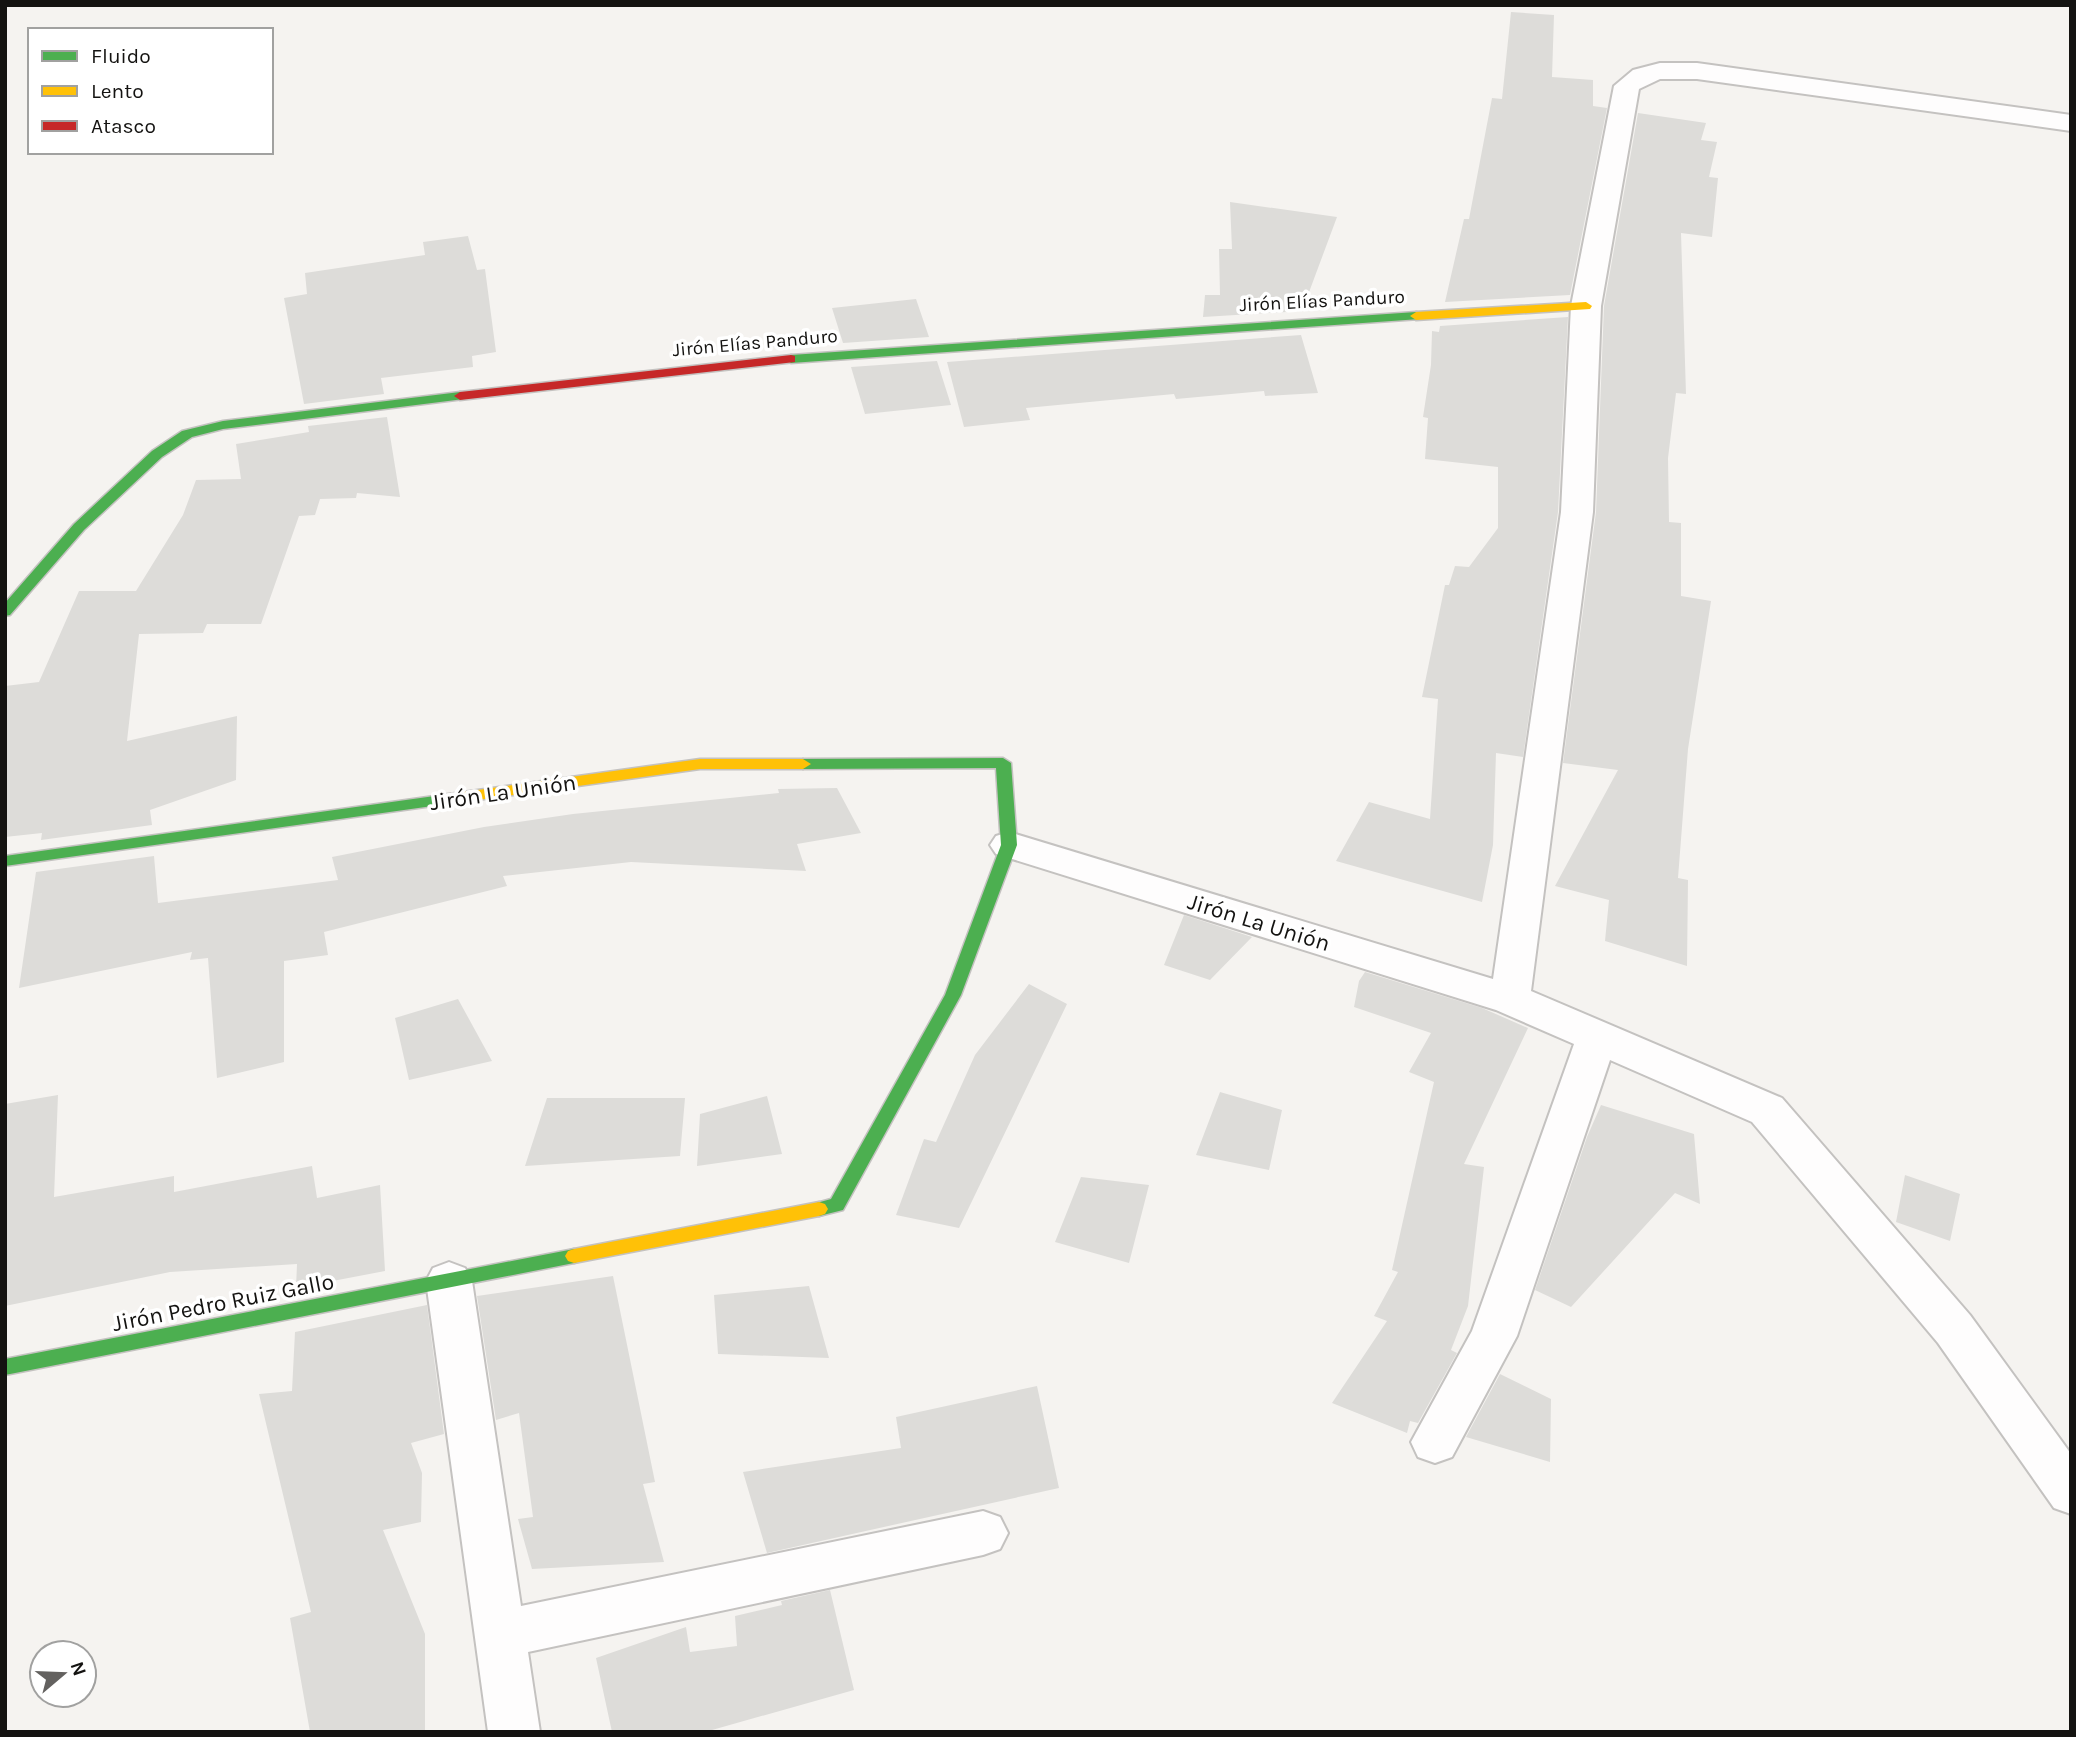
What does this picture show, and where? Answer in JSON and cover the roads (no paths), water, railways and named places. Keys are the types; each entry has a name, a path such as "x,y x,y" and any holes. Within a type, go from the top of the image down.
{"street":[{"path":"1510,999 1577,512 1586,306 1627,86 1637,75 1664,70 1696,71 2071,123"},
{"name":"Jirón Elías Panduro","path":"5,612 79,527 157,454 187,435 223,425 736,363 1222,327 1586,306"},
{"name":"Jirón La Unión","path":"5,861 700,764 1003,763 1009,845 1510,999 1768,1110 1954,1329 2071,1493"},
{"name":"Jirón Pedro Ruiz Gallo","path":"5,1367 837,1205 953,995 1009,845"},
{"path":"1435,1442 1494,1336 1597,1037"},
{"path":"450,1281 514,1732"},
{"path":"500,1634 983,1533"}]}
